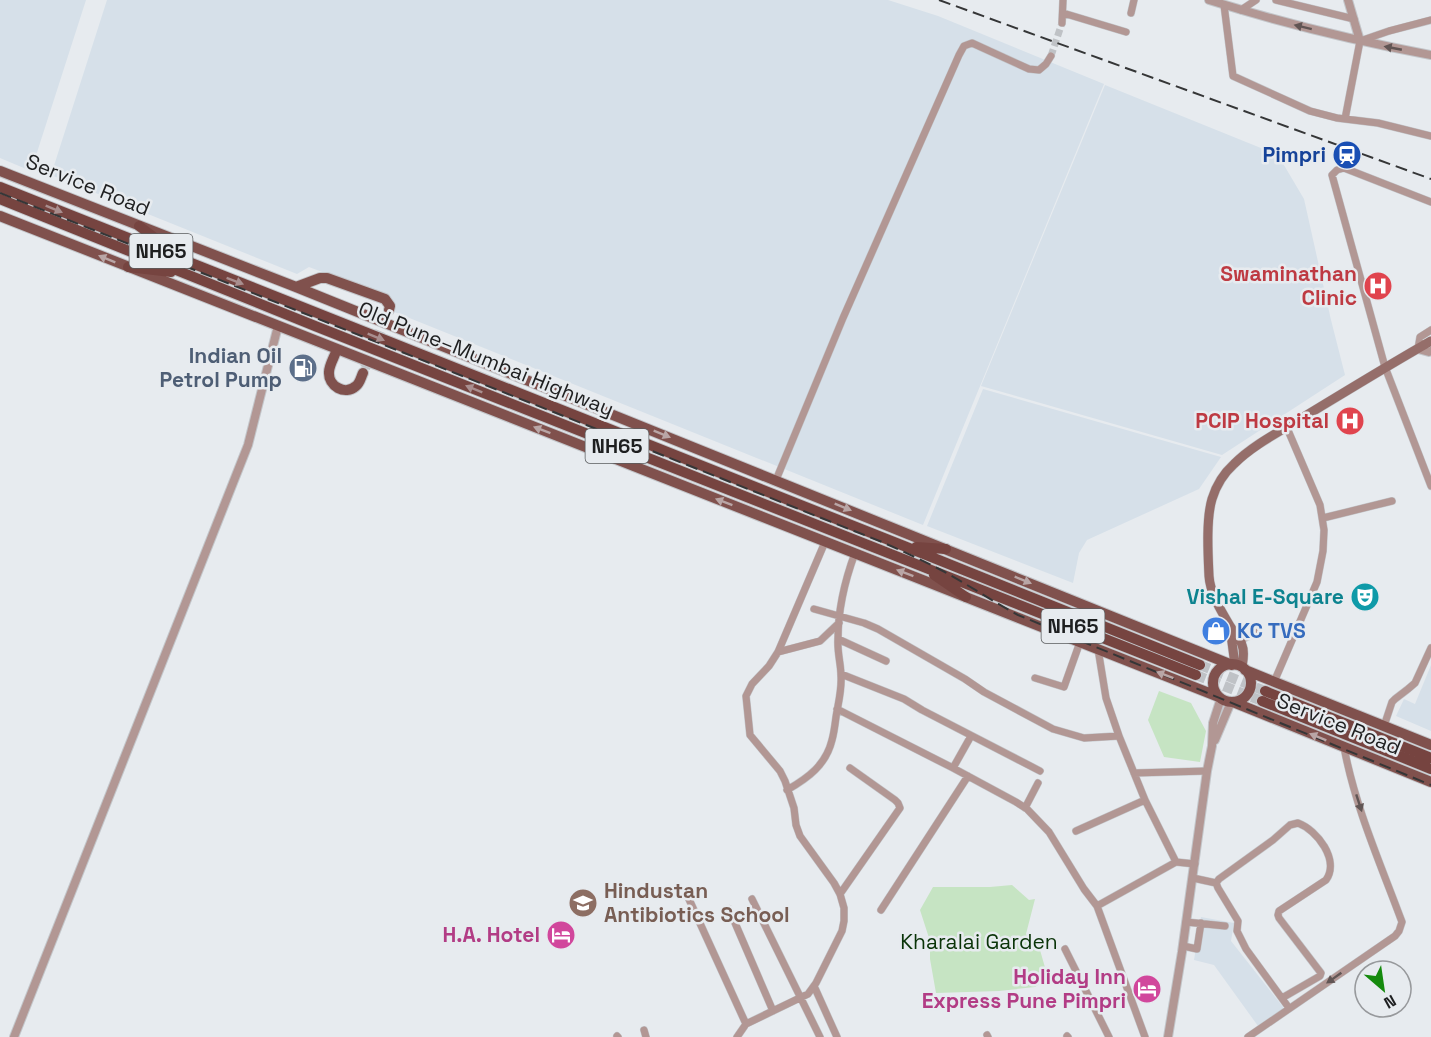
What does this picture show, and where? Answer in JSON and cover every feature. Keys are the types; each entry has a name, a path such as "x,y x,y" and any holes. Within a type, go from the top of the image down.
{"highway":[{"name":"NH65","path":"0,187 184,267"},
{"name":"NH65","path":"0,199 184,267"},
{"path":"139,226 184,267"},
{"path":"128,267 184,267"},
{"name":"Old Pune–Mumbai Highway","path":"184,267 321,315 904,546"},
{"name":"Old Pune–Mumbai Highway","path":"184,267 315,326 918,565"},
{"path":"904,546 946,549"},
{"name":"NH65","path":"904,546 1198,670 918,565"},
{"path":"918,565 966,597"},
{"path":"1431,758 1264,696 1431,769"}],"main road":[{"name":"Service Road","path":"0,171 296,287 1431,745"},
{"name":"Service Road","path":"0,216 1431,782"},
{"path":"296,287 320,278 327,278 385,299 389,303 389,310"},
{"path":"1239,667 1244,652 1240,640 1211,589 1209,578 1208,522 1212,500 1224,475 1261,443 1431,341"},
{"path":"337,349 328,374 334,386 338,389 350,390 360,381 363,373"},
{"path":"1230,625 1239,667 1250,679 1250,690 1243,699 1226,700 1214,687 1215,677 1221,668 1239,667"}],"street":[{"path":"1062,23 1064,0"},
{"path":"1131,13 1134,0"},
{"path":"1209,0 1360,41 1429,52"},
{"path":"1241,10 1256,0"},
{"path":"1276,0 1354,19"},
{"path":"1345,118 1360,41 1348,0"},
{"path":"1224,5 1233,76 1310,111 1337,118 1378,123 1431,136"},
{"path":"1063,13 1126,32"},
{"path":"1360,41 1431,20"},
{"path":"776,480 843,318 958,55 964,46 972,44 1029,69 1039,70 1051,56"},
{"path":"1431,202 1344,168 1336,170 1332,175 1385,367 1431,486"},
{"path":"14,1037 248,445 278,326"},
{"path":"1430,354 1418,349 1420,337 1431,330"},
{"path":"1274,681 1317,582 1323,551 1324,530 1320,505 1287,428"},
{"path":"1323,519 1392,501"},
{"path":"737,1037 746,1024 808,994 842,932 844,921 844,908 840,894 800,836 794,808 780,771 750,735 746,696 752,684 769,666 778,652 825,542"},
{"path":"787,790 808,778 824,760 832,742 841,674 838,652 839,620 848,573 855,553"},
{"path":"814,609 839,620 864,623 878,629 993,697 1053,729 1084,738 1119,736"},
{"path":"778,652 820,641 839,620"},
{"path":"1240,640 1259,632"},
{"path":"838,639 886,661"},
{"path":"1035,678 1064,687 1080,642"},
{"path":"1384,726 1392,702 1415,683 1431,648"},
{"path":"1098,649 1106,698 1119,736 1145,800 1176,862"},
{"path":"841,674 904,699 922,711 1040,771"},
{"path":"1168,1037 1212,746 1213,723 1226,700"},
{"path":"837,709 953,768 1024,808 1049,832 1097,906 1145,1037"},
{"path":"953,768 971,736"},
{"path":"1248,1037 1395,936 1401,927 1402,922 1354,788 1344,747"},
{"path":"840,894 900,808 895,800 850,768"},
{"path":"1134,773 1207,771"},
{"path":"881,910 968,776"},
{"path":"1024,808 1038,783"},
{"path":"1076,831 1145,800"},
{"path":"1216,883 1290,825 1298,823 1306,826 1323,843 1330,864 1330,874 1326,880 1279,911 1278,915 1321,973 1320,976 1282,998"},
{"path":"1097,906 1176,862 1195,864"},
{"path":"1193,878 1216,883"},
{"path":"1216,883 1238,921 1237,931 1246,949 1289,1008"},
{"path":"688,897 746,1024"},
{"path":"752,899 820,1037"},
{"path":"729,909 773,1011"},
{"path":"1186,922 1225,926"},
{"path":"1183,946 1197,949 1201,923"},
{"path":"1065,949 1109,1037"},
{"path":"814,986 837,1037"}],"shaded area":[{"path":"0,0 86,0 31,171 0,158"},
{"path":"107,0 888,0 938,16 1104,84 923,525 392,311 389,297 309,267 297,274 51,175"},
{"path":"1105,85 1278,155 1304,199 1345,375 1222,455 981,386"},
{"path":"983,389 1221,457 1199,489 1087,540 1079,553 1073,583 927,526"},
{"path":"1431,665 1431,731 1396,716 1404,699 1415,704"},
{"path":"1201,917 1234,923 1231,941 1283,1009 1258,1026 1214,965 1194,960"}],"green space":[{"path":"1159,691 1191,703 1206,731 1200,762 1164,757 1148,720"},
{"name":"Kharalai Garden","path":"1012,885 1029,900 1035,899 1026,934 1040,950 1048,978 1035,987 999,991 936,993 930,959 930,941 920,910 933,887"}],"tunnel":[{"path":"1051,56 1062,23"},
{"path":"365,368 389,310"},
{"path":"1200,665 1265,691"},
{"path":"1196,675 1262,701"}],"railway":[{"path":"939,0 1431,179"},
{"path":"0,193 882,542 941,570 1018,615 1431,785"}],"place":[{"name":"Pimpri","path":"1347,155"},
{"name":"Swaminathan Clinic","path":"1378,286"},
{"name":"Indian Oil Petrol Pump","path":"303,368"},
{"name":"PCIP Hospital","path":"1350,421"},
{"name":"Vishal E-Square","path":"1365,597"},
{"name":"KC TVS","path":"1216,631"},
{"name":"Hindustan Antibiotics School","path":"583,903"},
{"name":"H.A. Hotel","path":"561,935"},
{"name":"Holiday Inn Express Pune Pimpri","path":"1147,989"}]}
